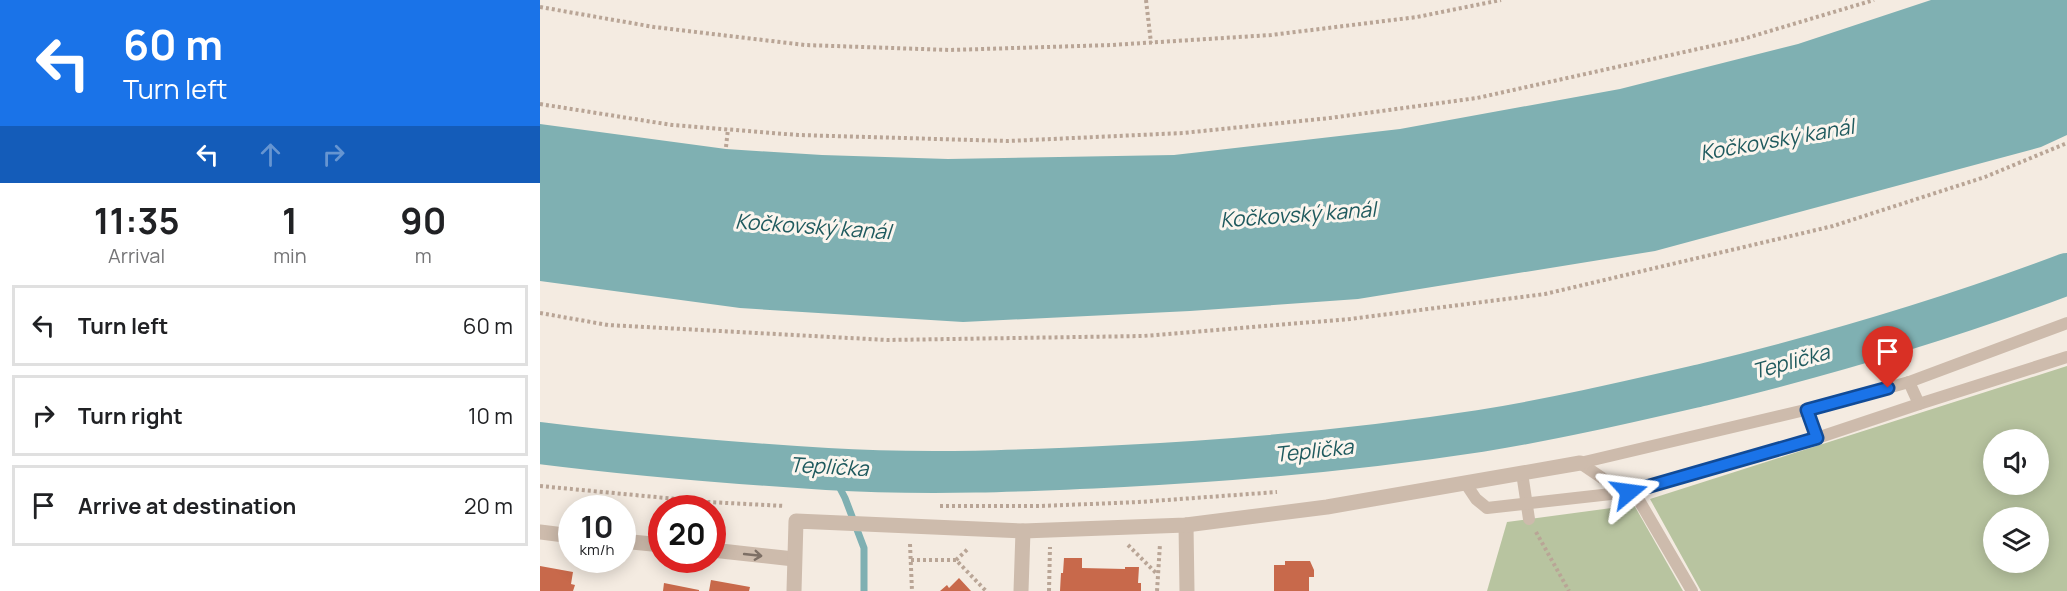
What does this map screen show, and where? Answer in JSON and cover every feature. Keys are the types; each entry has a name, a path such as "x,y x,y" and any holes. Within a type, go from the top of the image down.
{"street":[{"path":"794,591 796,514 828,521 1023,531 1186,525 1327,507 1580,463"},
{"path":"1186,525 1187,591"},
{"path":"1021,591 1023,531"},
{"path":"540,532 558,534"},
{"path":"726,552 794,559"}],"lane":[{"path":"1580,463 1807,410 1909,382 2067,323"},
{"path":"1466,484 1476,499 1487,508 1629,492 1817,438 2067,357"},
{"path":"1909,382 1919,404"},
{"path":"1807,410 1817,438"},
{"path":"1580,463 1614,486 1629,492 1641,502 1692,591"},
{"path":"1522,473 1529,519"}],"path":[{"path":"1146,0 1151,43"},
{"path":"540,7 654,27 805,45 950,50 1151,43 1293,33 1417,17 1500,0"},
{"path":"540,104 672,124 798,135 1008,141 1183,134 1330,118 1477,98 1743,39 1874,0"},
{"path":"726,147 728,129"},
{"path":"540,313 608,325 887,340 1143,336 1350,319 1545,294 1833,226 1985,177 2067,143"},
{"path":"540,486 708,502 796,514"},
{"path":"936,506 1041,506 1284,492"},
{"path":"1529,519 1569,591"},
{"path":"910,525 912,591"},
{"path":"1156,537 1161,542 1157,591"},
{"path":"1133,539 1122,540 1157,574"},
{"path":"911,560 956,560 986,591"},
{"path":"1049,575 1049,591"}],"green space":[{"path":"2067,366 2067,591 1701,591 1650,499"},
{"path":"1634,505 1683,591 1487,591 1507,522"}],"water":[{"name":"Kočkovský kanál","path":"1931,0 2067,0 2067,135 2041,147 1655,251 1358,299 1190,311 963,322 740,308 540,281 540,124 726,149 822,155 948,159 1174,155 1400,129 1620,89 1798,44"}],"building":[{"path":"1064,558 1082,558 1082,568 1139,567 1138,583 1141,583 1141,591 1060,591"},
{"path":"1285,561 1310,561 1314,577 1309,577 1309,591 1274,591 1274,565 1285,565"},
{"path":"540,566 558,569 558,573 573,573 571,584 575,585 573,591 540,591"},
{"path":"959,578 971,591 940,591 947,585 949,588"},
{"path":"711,580 750,587 749,591 709,591"},
{"path":"664,583 699,590 699,591 663,591"}],"waterway":[{"name":"Teplička","path":"540,443 719,461 901,472 1012,471 1123,466 1213,461 1347,448 1508,426 1702,385 1886,335 2067,274"},
{"path":"830,469 845,498 864,548 864,591"}],"route":[{"path":"1629,492 1817,438 1807,410 1888,388"}]}
